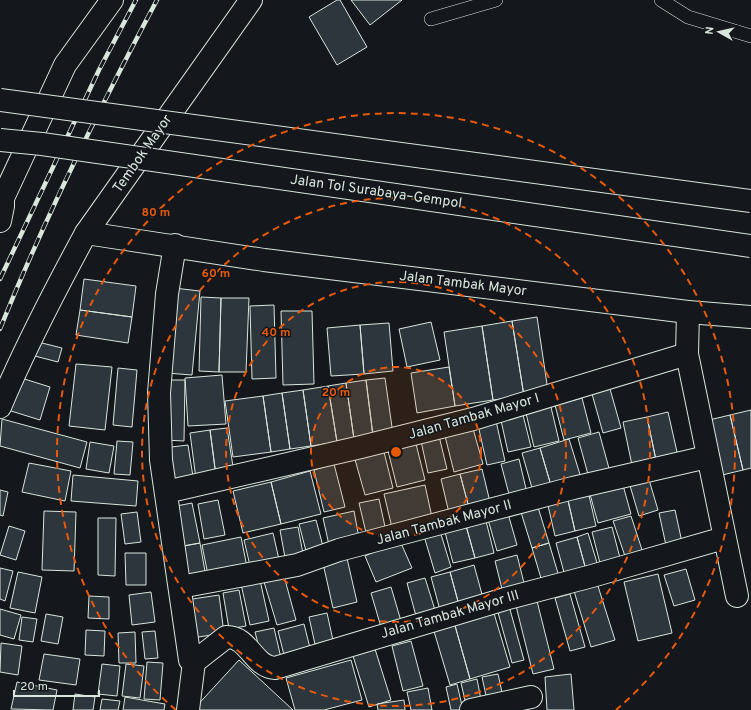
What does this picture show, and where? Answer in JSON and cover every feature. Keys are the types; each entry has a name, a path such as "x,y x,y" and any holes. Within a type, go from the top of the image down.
{"main road":[{"path":"0,221 3,206 1,197 65,65 112,0"},
{"name":"Tembok Mayor","path":"0,407 13,375 47,305 86,233 251,0"},
{"path":"0,100 751,201"},
{"name":"Jalan Tol Surabaya–Gempol","path":"0,140 751,246"},
{"path":"86,233 175,245 167,294 159,393 161,460 190,660 194,662 188,710"},
{"name":"Jalan Tambak Mayor","path":"175,245 264,260 688,312 751,317"},
{"path":"688,312 687,354 707,457 737,596"},
{"name":"Jalan Tambak Mayor I","path":"166,492 346,451 473,419 687,354"},
{"name":"Jalan Tambak Mayor II","path":"180,587 297,565 339,550 573,488 707,457"},
{"name":"Jalan Tambak Mayor III","path":"194,662 226,637 231,637 240,640 261,664 267,668 276,668 491,603 724,538"},
{"path":"471,710 531,697"}],"lane":[{"path":"431,20 496,0"},
{"path":"661,0 688,17 751,36"}],"building":[{"path":"337,0 340,0 367,47 337,65 309,17"},
{"path":"351,0 402,0 370,25"},
{"path":"84,279 136,286 132,317 80,310"},
{"path":"174,288 200,291 192,375 166,373"},
{"path":"201,297 221,298 219,372 199,371"},
{"path":"221,298 249,298 246,372 219,372"},
{"path":"274,305 276,378 252,379 250,306"},
{"path":"80,310 132,317 128,343 76,335"},
{"path":"281,311 312,311 314,384 283,385"},
{"path":"537,317 548,391 524,396 512,321"},
{"path":"512,321 524,396 493,400 482,326"},
{"path":"431,322 440,360 407,367 399,329"},
{"path":"389,323 393,371 364,374 360,325"},
{"path":"360,325 364,374 331,376 327,328"},
{"path":"482,326 493,400 455,406 444,332"},
{"path":"30,340 62,348 58,362 27,354"},
{"path":"76,364 112,367 105,430 69,426"},
{"path":"449,367 455,406 417,413 411,373"},
{"path":"118,368 137,370 132,427 113,425"},
{"path":"222,375 226,424 188,426 185,378"},
{"path":"18,377 50,387 40,420 8,410"},
{"path":"385,378 393,434 373,436 366,380"},
{"path":"165,380 185,380 184,441 164,440"},
{"path":"366,380 373,436 354,439 346,383"},
{"path":"346,383 354,439 337,442 328,386"},
{"path":"328,386 337,442 311,446 303,390"},
{"path":"610,389 621,428 603,433 592,394"},
{"path":"303,390 311,446 290,449 282,393"},
{"path":"282,393 290,449 271,452 263,396"},
{"path":"263,396 271,452 233,457 225,401"},
{"path":"582,398 591,433 564,440 555,405"},
{"path":"550,403 559,441 534,447 525,409"},
{"path":"751,410 751,468 743,470 730,415"},
{"path":"522,411 531,447 508,452 500,416"},
{"path":"668,412 679,461 657,465 647,417"},
{"path":"730,415 743,470 718,476 705,421"},
{"path":"647,417 657,465 633,470 623,422"},
{"path":"2,419 87,442 80,468 0,446"},
{"path":"496,421 505,461 487,465 478,425"},
{"path":"472,425 483,464 454,472 444,432"},
{"path":"227,428 234,473 216,476 210,430"},
{"path":"210,430 216,476 196,479 190,433"},
{"path":"599,432 610,472 589,478 578,438"},
{"path":"439,436 447,469 428,473 421,441"},
{"path":"569,439 582,481 552,489 540,448"},
{"path":"415,440 425,480 397,487 387,447"},
{"path":"117,441 133,442 130,475 114,474"},
{"path":"90,442 114,446 109,473 86,469"},
{"path":"188,445 194,483 168,486 163,448"},
{"path":"383,448 393,488 365,495 354,456"},
{"path":"540,448 552,489 534,495 522,453"},
{"path":"519,459 527,493 510,498 501,464"},
{"path":"29,463 71,471 65,501 22,492"},
{"path":"334,464 345,507 324,512 314,470"},
{"path":"482,469 490,502 469,508 460,474"},
{"path":"310,471 321,514 281,524 271,482"},
{"path":"647,473 658,510 639,516 628,479"},
{"path":"460,474 469,508 449,513 441,479"},
{"path":"73,475 138,481 136,506 71,501"},
{"path":"621,478 631,514 598,523 588,487"},
{"path":"271,482 281,524 243,533 233,491"},
{"path":"425,485 433,522 393,532 384,494"},
{"path":"0,490 8,492 3,516 0,515"},
{"path":"588,491 596,526 575,531 567,496"},
{"path":"567,496 575,531 555,536 547,501"},
{"path":"379,499 387,536 368,541 359,503"},
{"path":"218,500 225,535 204,539 198,504"},
{"path":"192,503 200,543 178,547 171,507"},
{"path":"537,504 549,543 532,548 520,509"},
{"path":"507,510 517,545 497,551 487,516"},
{"path":"675,510 683,547 667,550 659,513"},
{"path":"44,511 76,512 74,571 42,570"},
{"path":"354,511 359,538 329,545 323,518"},
{"path":"137,512 141,542 125,544 121,514"},
{"path":"631,516 645,559 628,565 613,521"},
{"path":"485,517 494,553 475,558 465,522"},
{"path":"98,518 116,518 115,576 98,575"},
{"path":"316,520 324,550 307,555 299,524"},
{"path":"465,522 475,558 453,563 444,528"},
{"path":"9,526 25,531 16,560 0,555"},
{"path":"298,527 304,559 286,563 280,530"},
{"path":"612,527 621,562 601,567 592,532"},
{"path":"440,531 451,567 435,573 424,536"},
{"path":"273,533 280,564 251,570 244,540"},
{"path":"588,533 598,566 586,570 577,537"},
{"path":"241,537 248,572 209,580 202,545"},
{"path":"577,537 586,570 565,576 556,543"},
{"path":"400,541 412,568 376,582 365,556"},
{"path":"200,543 206,577 184,581 178,547"},
{"path":"549,543 560,580 543,585 532,548"},
{"path":"125,553 146,553 146,585 126,585"},
{"path":"346,554 357,602 333,608 322,559"},
{"path":"517,555 525,587 503,593 495,561"},
{"path":"474,565 483,598 459,605 450,572"},
{"path":"0,568 13,571 5,601 0,599"},
{"path":"686,569 695,600 674,606 664,575"},
{"path":"18,572 42,577 35,613 10,608"},
{"path":"450,572 459,605 440,610 431,577"},
{"path":"658,574 672,633 638,641 624,582"},
{"path":"284,576 296,620 277,625 264,582"},
{"path":"425,578 435,610 416,616 407,583"},
{"path":"260,580 269,621 250,625 241,584"},
{"path":"597,583 615,640 591,647 574,591"},
{"path":"391,587 401,621 381,627 371,593"},
{"path":"239,590 246,626 229,629 223,593"},
{"path":"151,592 155,622 132,625 129,595"},
{"path":"570,594 585,647 570,651 555,598"},
{"path":"219,595 224,633 192,638 186,600"},
{"path":"89,596 109,597 109,619 88,618"},
{"path":"537,601 554,669 533,674 516,606"},
{"path":"509,606 524,660 512,663 497,609"},
{"path":"0,609 21,615 14,639 0,635"},
{"path":"493,610 510,667 470,679 454,622"},
{"path":"327,613 334,645 316,649 309,617"},
{"path":"46,614 63,617 58,644 41,641"},
{"path":"22,617 37,619 33,642 19,640"},
{"path":"454,622 470,679 450,685 433,628"},
{"path":"304,624 311,652 285,659 278,631"},
{"path":"274,628 281,658 263,663 255,632"},
{"path":"86,630 105,631 104,656 85,655"},
{"path":"155,631 158,658 145,659 142,632"},
{"path":"135,632 136,663 119,663 118,633"},
{"path":"411,641 423,686 403,691 392,646"},
{"path":"1,643 22,646 18,675 0,672"},
{"path":"375,649 391,700 369,707 353,656"},
{"path":"44,654 80,659 76,685 39,680"},
{"path":"239,660 293,710 193,710"},
{"path":"351,660 362,700 324,710 295,710 286,678"},
{"path":"147,662 163,663 160,700 144,699"},
{"path":"102,664 120,666 117,696 98,694"},
{"path":"126,664 144,666 140,698 122,696"},
{"path":"498,674 503,697 487,700 482,677"},
{"path":"571,674 574,710 547,710 545,677"},
{"path":"477,679 482,705 467,709 461,683"},
{"path":"17,682 57,690 53,710 11,709"},
{"path":"457,684 463,710 451,710 446,687"},
{"path":"428,688 432,710 411,710 407,692"},
{"path":"75,694 95,697 93,710 73,710"},
{"path":"125,697 165,704 164,710 123,710"},
{"path":"102,699 120,701 118,710 100,710"},
{"path":"404,700 405,710 378,710 377,704"}],"railway":[{"path":"0,279 99,70 136,0"},
{"path":"0,329 54,204 157,0"}]}
